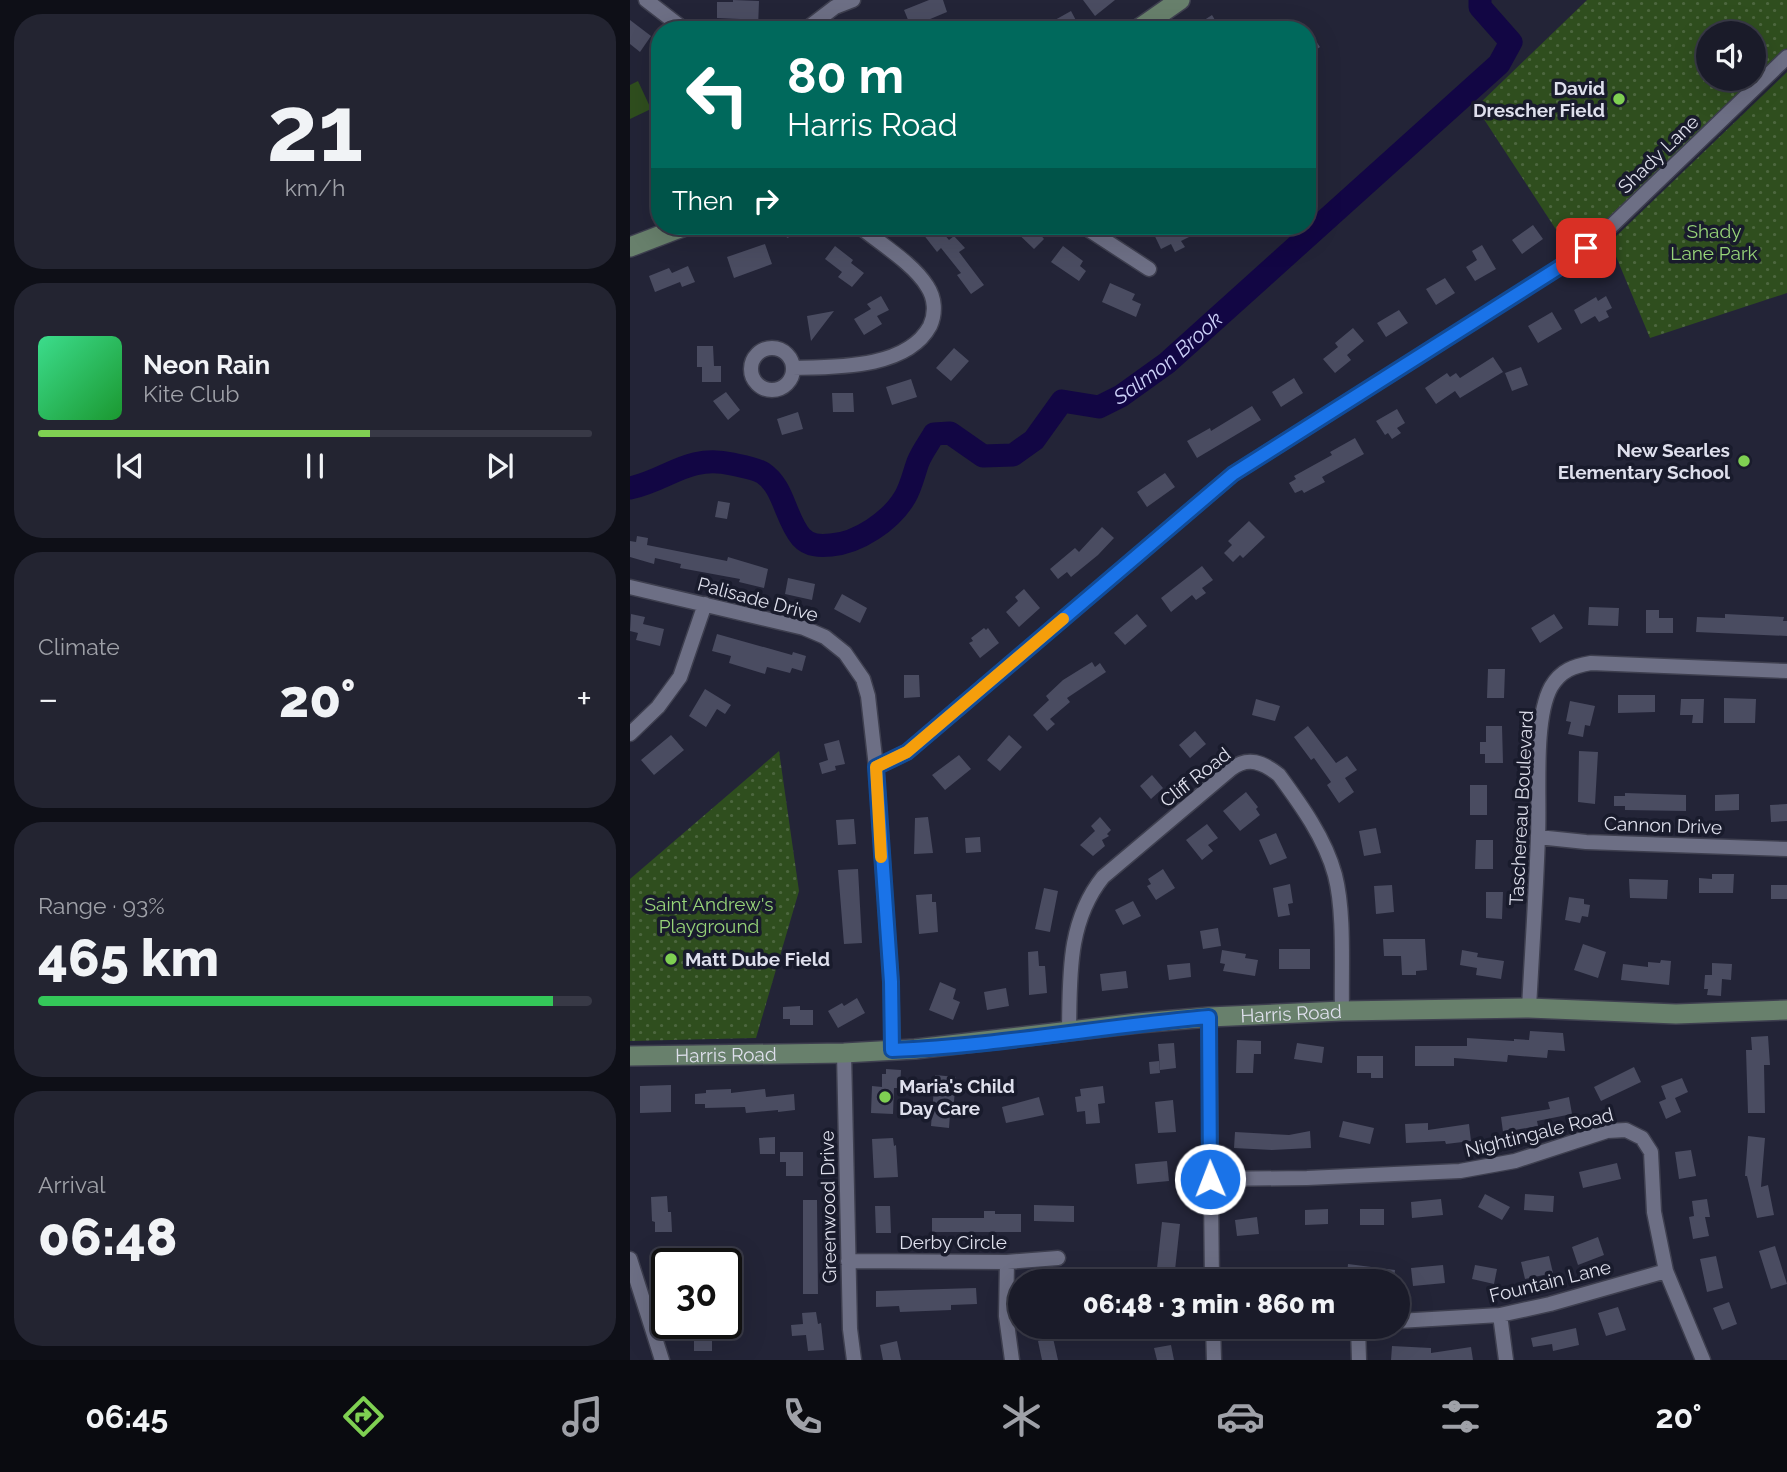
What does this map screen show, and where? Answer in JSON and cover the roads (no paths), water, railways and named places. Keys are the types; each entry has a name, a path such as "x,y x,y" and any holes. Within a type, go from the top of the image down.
{"street":[{"path":"646,0 673,21"},
{"path":"817,21 835,7 853,0"},
{"path":"1150,21 1180,0"},
{"name":"Shady Lane","path":"876,767 907,752 1233,474 1571,260 1602,235 1787,58"},
{"path":"630,247 661,235"},
{"path":"793,368 850,366 898,354 922,338 932,320 933,299 922,279 870,235"},
{"path":"1097,235 1149,269"},
{"name":"Palisade Drive","path":"630,587 804,628 825,637 845,653 863,679 868,696 876,767 891,982 892,1050"},
{"path":"630,734 658,707 680,677 705,604"},
{"name":"Taschereau Boulevard","path":"1529,1009 1542,716 1551,687 1560,674 1573,666 1591,663 1787,671"},
{"name":"Cliff Road","path":"1069,1031 1073,945 1080,915 1094,889 1103,877 1230,769 1240,762 1251,761 1271,768 1279,775 1320,837 1334,872 1339,907 1342,1011"},
{"name":"Cannon Drive","path":"1538,837 1586,842 1787,849"},
{"name":"Harris Road","path":"630,1056 892,1050 973,1044 1209,1017 1342,1011 1529,1009 1664,1013 1787,1010"},
{"path":"1209,1017 1212,1269"},
{"name":"Greenwood Drive","path":"844,1053 850,1329 854,1360"},
{"name":"Nightingale Road","path":"1210,1179 1307,1178 1460,1171 1515,1161 1607,1131 1626,1129 1642,1138 1651,1152 1654,1212 1667,1271 1703,1360"},
{"name":"Derby Circle","path":"848,1261 1007,1262 1058,1258"},
{"path":"630,1259 662,1360"},
{"path":"1007,1262 1006,1316 1012,1360"},
{"name":"Fountain Lane","path":"1410,1320 1500,1315 1550,1304 1667,1271"},
{"path":"1500,1315 1506,1360"},
{"path":"1213,1339 1214,1360"},
{"path":"1358,1339 1359,1360"}],"waterway":[{"name":"Salmon Brook","path":"1316,229 1499,64 1511,42 1480,7 1480,0"},
{"name":"Salmon Brook","path":"630,488 703,462 748,467 763,473 776,486 791,521 804,540 819,545 852,540 883,522 899,506 934,434 950,433 983,456 1013,455 1034,440 1062,401 1099,407 1121,396 1167,363 1309,235"}],"place":[{"name":"David Drescher Field","path":"1619,99"},
{"name":"New Searles Elementary School","path":"1744,461"},
{"name":"Matt Dube Field","path":"671,959"},
{"name":"Maria's Child Day Care","path":"885,1097"}],"park label":[{"name":"Shady Lane Park","path":"1714,242"},
{"name":"Saint Andrew's Playground","path":"709,915"}]}
